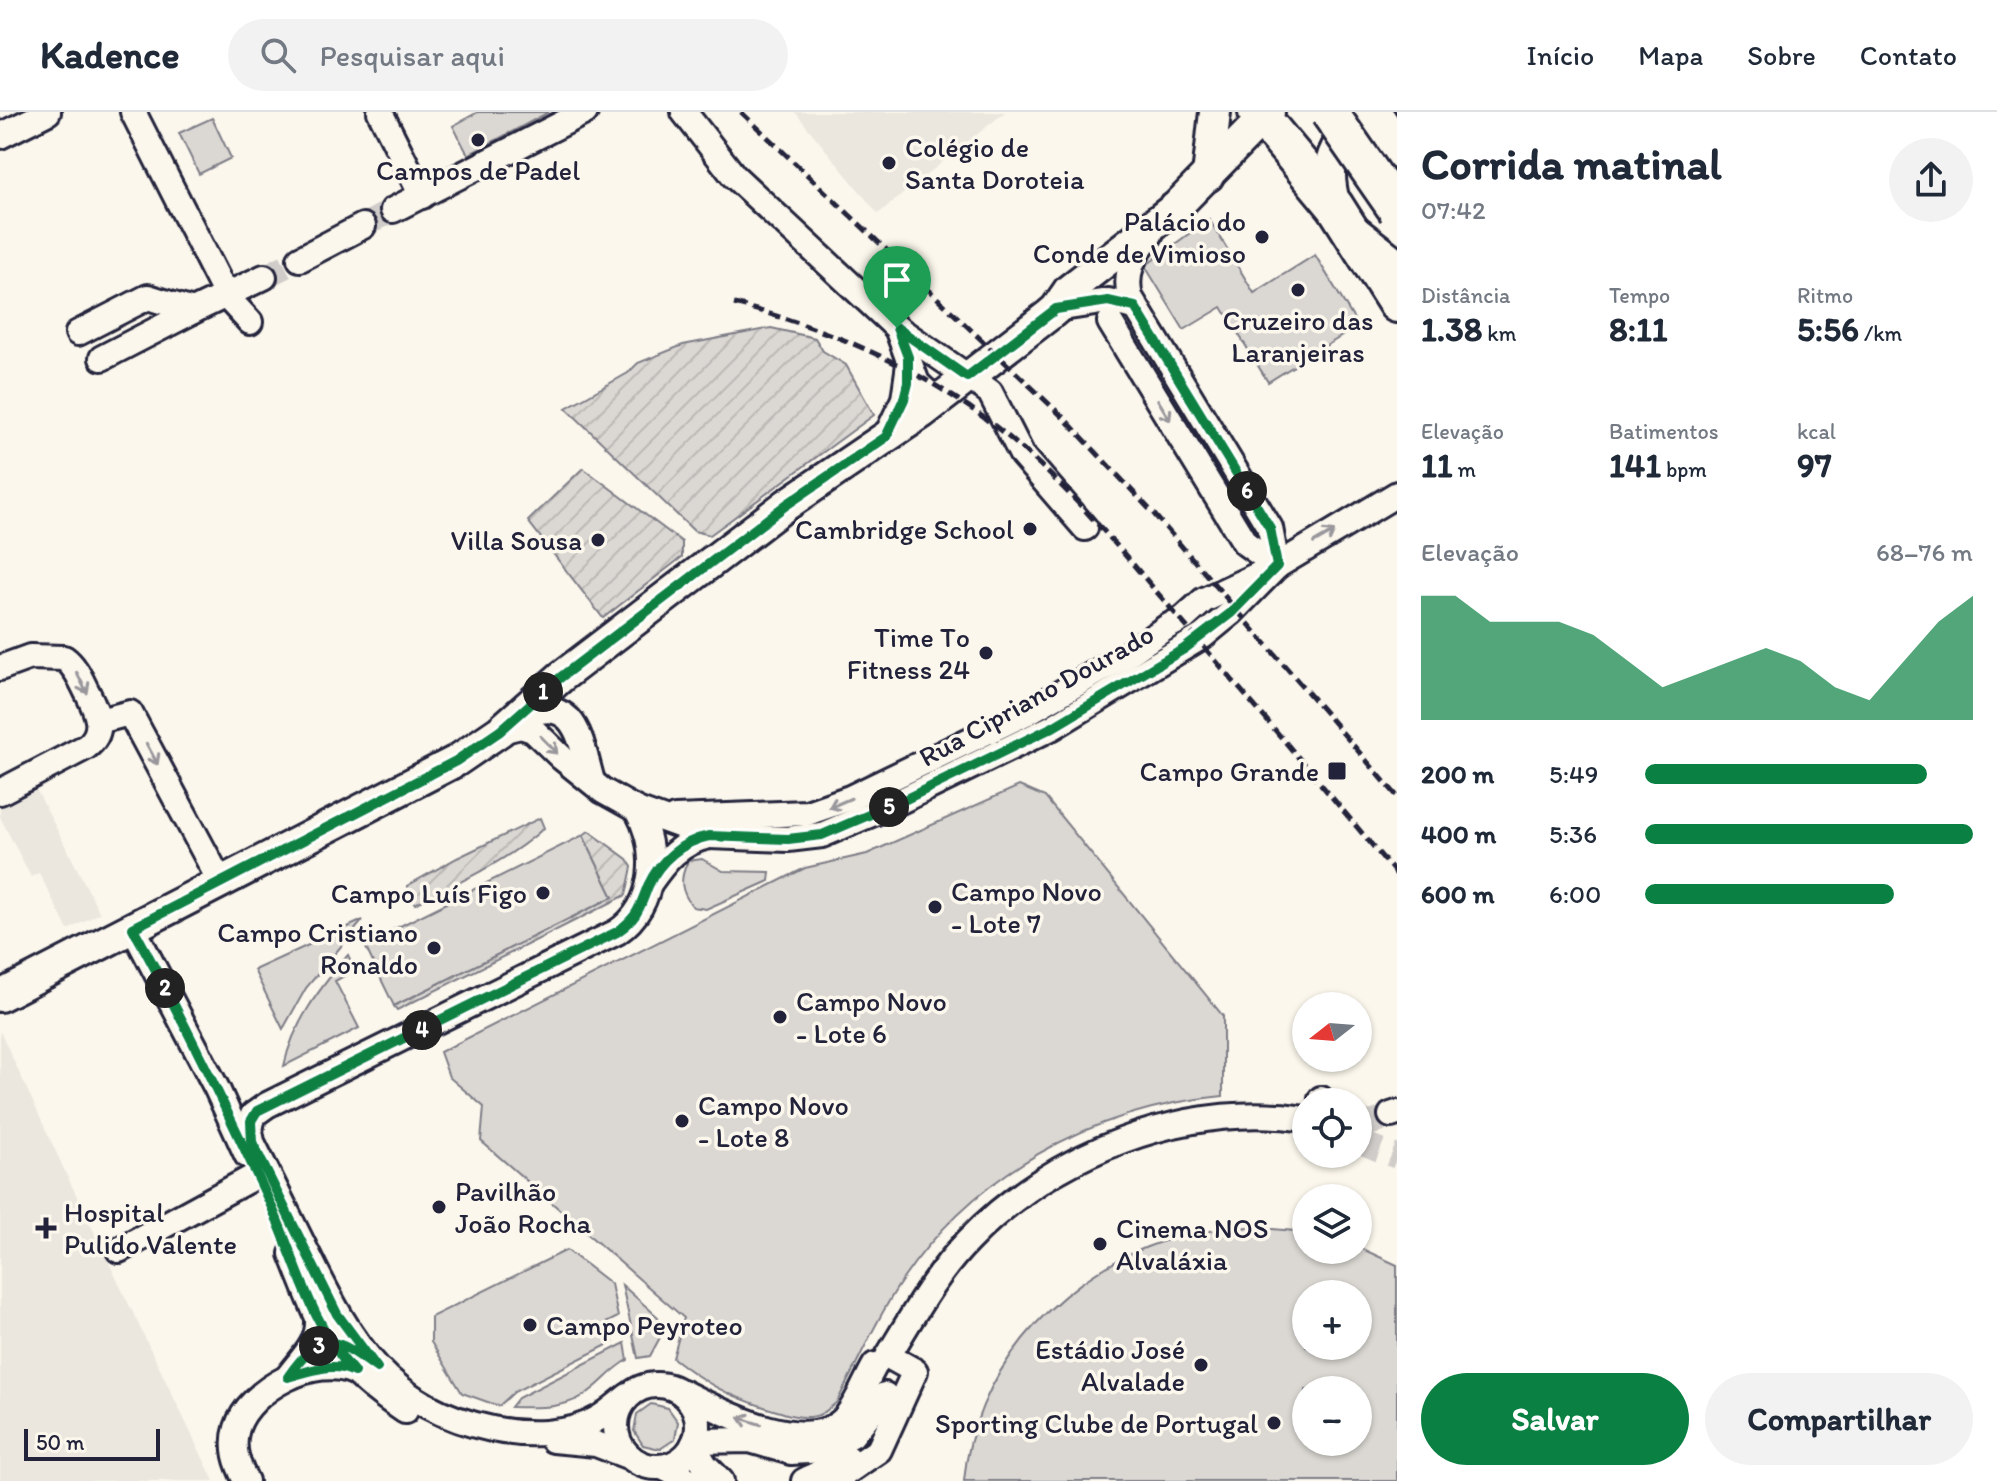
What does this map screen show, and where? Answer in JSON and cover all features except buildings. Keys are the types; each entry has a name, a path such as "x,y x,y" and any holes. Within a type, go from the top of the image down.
{"highway":[{"path":"1329,112 1397,210"},
{"path":"1372,112 1397,149"},
{"path":"1263,114 1342,216 1397,304"}],"main road":[{"path":"1208,176 1215,112"},
{"path":"1359,112 1330,158 1329,185 1342,216 1397,264"},
{"path":"0,996 456,761 500,731 573,667 786,505 1068,307 1069,290 1162,220 1208,176 1263,114"}],"street":[{"path":"0,136 48,112"},
{"path":"133,112 227,297 250,322"},
{"path":"380,112 422,196"},
{"path":"393,210 585,112"},
{"path":"684,112 734,176 897,328 958,383 990,392 1022,455 1085,528"},
{"path":"1162,220 1132,260 1127,281 1135,307 1270,528 1277,566"},
{"path":"300,259 363,226"},
{"path":"102,358 264,277"},
{"path":"78,333 148,297 193,311"},
{"path":"1068,307 1108,301 1135,307"},
{"path":"1110,322 1245,543 1277,566"},
{"path":"897,328 917,383 925,392 936,395 958,383"},
{"path":"886,437 904,399 908,383 908,357"},
{"name":"Rua Cipriano Dourado","path":"648,814 787,815 832,806 1026,713 1125,656 1184,618 1204,600 1277,566 1397,494"},
{"name":"Rua Cipriano Dourado","path":"648,814 709,836 788,839 822,835 906,799 1053,727 1173,655 1231,613 1277,566"},
{"path":"0,668 30,657 64,658 75,670 99,721 96,737 86,747 0,792"},
{"path":"500,731 534,711 547,710 566,715 576,729 592,781"},
{"path":"99,721 130,713 221,883"},
{"path":"500,731 521,726 533,730 603,791 648,814 652,847 649,884 640,910 631,922 617,932 267,1105 253,1115 250,1131 252,1142 372,1388 407,1411 447,1429 504,1441 582,1441 630,1457 645,1466 662,1467 685,1456 694,1443 698,1426 688,1399 676,1390"},
{"path":"649,884 680,847 709,836"},
{"path":"133,928 217,1089 257,1175 319,1338"},
{"path":"217,1089 238,1101 267,1105"},
{"path":"694,1443 750,1440 791,1452 824,1450 844,1441 858,1430 924,1298 967,1242 1009,1204 1058,1170 1117,1144 1180,1125 1236,1116 1292,1118"},
{"path":"119,1250 257,1175"},
{"path":"319,1338 339,1343 353,1351 365,1370"},
{"path":"246,1481 237,1463 234,1447 236,1429 243,1414 253,1401 288,1377 319,1338"},
{"path":"288,1377 330,1366 365,1370 440,1413 470,1424 504,1431 549,1432 580,1426 598,1418 639,1389 664,1385 733,1415 786,1433 807,1435 843,1420 885,1373 915,1371 879,1450 834,1481"},
{"path":"804,1481 850,1457 871,1433 885,1373"},
{"path":"628,1396 620,1407 616,1434 621,1447 630,1457"},
{"path":"694,1443 705,1465 721,1481"},
{"path":"662,1467 691,1481"}],"shaded area":[{"name":"Campos de Padel","path":"478,112 549,112 468,155 453,126"},
{"name":"Colégio de Santa Doroteia","path":"795,112 1005,112 878,214"},
{"path":"212,118 231,158 199,174 179,133"},
{"path":"1209,219 1254,293 1315,255 1358,326 1268,382 1222,307 1184,330 1145,266"},
{"path":"771,328 815,338 823,351 846,365 874,415 710,535 694,531 566,408 628,373 638,363 683,345"},
{"path":"583,468 682,542 682,557 603,618 528,521"},
{"path":"1019,786 1045,797 1223,1016 1223,1096 1174,1103 1127,1115 1081,1132 1038,1154 997,1181 960,1212 927,1248 897,1288 837,1402 825,1412 810,1417 793,1416 728,1393 673,1358 684,1318 481,1141 484,1107 449,1077 440,1052 805,868 867,854"},
{"path":"35,787 100,913 68,930 39,873 31,877 0,817 0,805"},
{"path":"540,818 544,828 514,851 415,904 407,886"},
{"path":"589,831 627,859 632,867 626,895 397,1010 394,1006 613,897 583,835"},
{"path":"583,835 613,897 394,1006 364,944"},
{"path":"702,859 723,871 770,872 769,881 706,909 693,907 683,890 683,874 688,861"},
{"path":"363,920 306,988 283,1029 254,970"},
{"path":"348,955 355,970 335,981 359,1028 284,1066 301,1021"},
{"name":"Hospital Pulido Valente","path":"0,1031 70,1182 214,1481 0,1481"},
{"name":"Estádio José Alvalade","path":"1249,1227 1292,1231 1292,1264 1372,1264 1372,1253 1397,1265 1397,1481 964,1481 971,1442 983,1405 1023,1338 1050,1310 1080,1284 1112,1263 1159,1242 1210,1231"},
{"name":"Campo Peyroteo","path":"567,1250 611,1284 618,1317 604,1324 613,1342 514,1392 499,1406 462,1393 431,1342 431,1317"},
{"path":"622,1285 658,1317 664,1330 650,1356 638,1358"},
{"path":"625,1343 628,1360 585,1395 555,1406 511,1407 518,1398"},
{"path":"651,1404 668,1408 678,1422 675,1439 660,1449 643,1445 634,1431 637,1414"}],"tunnel":[{"path":"363,226 393,210"},
{"path":"264,277 300,259"},
{"path":"1372,1123 1391,1115"},
{"path":"1372,1147 1397,1157"}],"railway":[{"path":"741,112 1065,419 1153,513 1397,796"},
{"path":"734,304 821,331 877,354 957,399 1017,444 1072,497 1123,553 1397,875"}],"place":[{"name":"Campos de Padel","path":"478,140"},
{"name":"Colégio de Santa Doroteia","path":"889,163"},
{"name":"Palácio do Conde de Vimioso","path":"1262,237"},
{"name":"Cruzeiro das Laranjeiras","path":"1298,290"},
{"name":"Cambridge School","path":"1030,529"},
{"name":"Villa Sousa","path":"598,540"},
{"name":"Time To Fitness 24","path":"986,653"},
{"name":"Campo Grande","path":"1337,771"},
{"name":"Campo Luís Figo","path":"543,893"},
{"name":"Campo Novo - Lote 7","path":"935,907"},
{"name":"Campo Cristiano Ronaldo","path":"434,948"},
{"name":"Campo Novo - Lote 6","path":"780,1017"},
{"name":"Campo Novo - Lote 8","path":"682,1121"},
{"name":"Pavilhão João Rocha","path":"439,1207"},
{"name":"Hospital Pulido Valente","path":"46,1228"},
{"name":"Cinema NOS Alvaláxia","path":"1100,1244"},
{"name":"Campo Peyroteo","path":"530,1325"},
{"name":"Estádio José Alvalade","path":"1201,1365"},
{"name":"Sporting Clube de Portugal","path":"1274,1423"}],"route":[{"path":"897,328 908,357 908,383 886,437 786,505 561,677 500,731 456,761 133,928 217,1089 271,1205 318,1321 330,1342 340,1357 354,1372 344,1367 330,1366 288,1377 308,1351 330,1342 339,1343 377,1368 337,1314 252,1142 251,1121 257,1111 617,932 631,922 640,910 649,884 680,847 709,836 788,839 822,835 857,822 1012,749 1203,636 1231,613 1277,566 1270,528 1135,307 1108,301 1056,309 967,377 897,328"}]}
